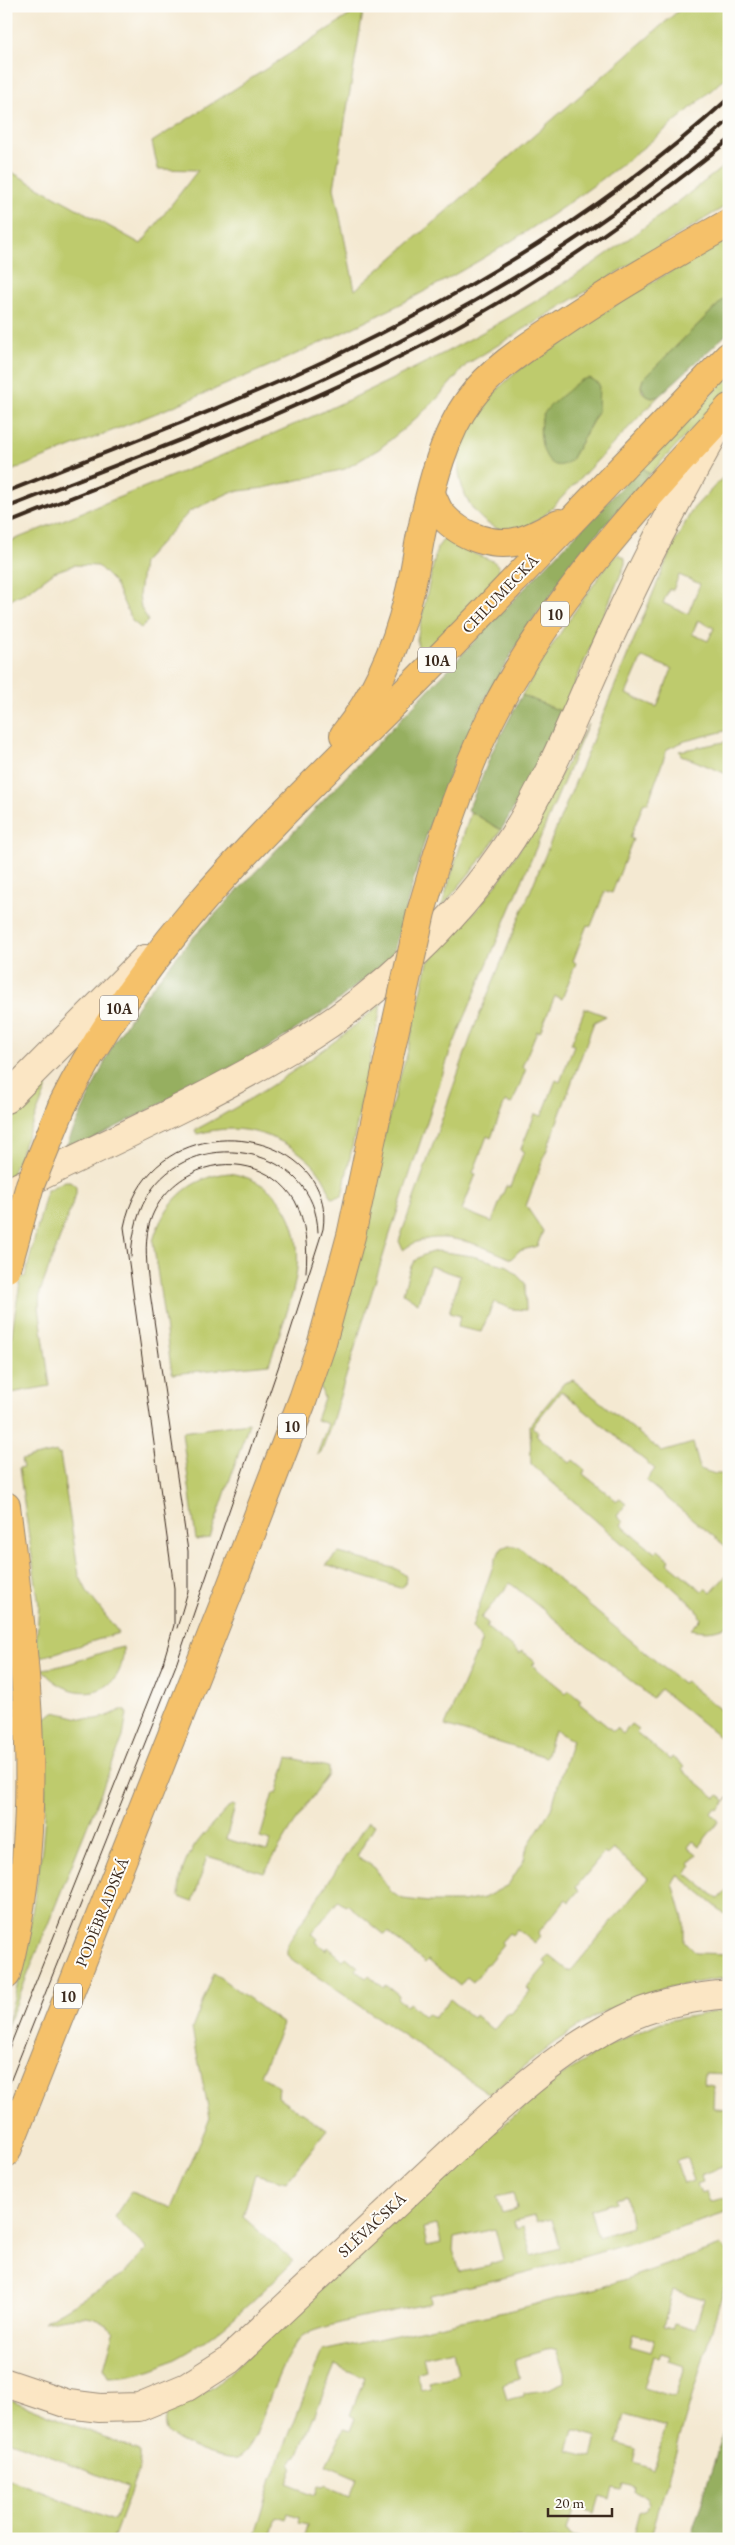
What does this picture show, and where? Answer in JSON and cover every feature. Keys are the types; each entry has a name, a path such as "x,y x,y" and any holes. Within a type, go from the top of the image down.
{"main road":[{"path":"293,802 352,726 385,668 408,598 431,494 457,420 471,398 486,380 536,340 597,300 729,223"},
{"name":"CHLUMECKÁ","path":"186,916 293,802 437,660 729,356"},
{"path":"6,1193 239,1077 294,1046 379,985 446,923 498,859 540,790 647,558 676,501 729,409"},
{"name":"PODĚBRADSKÁ","path":"6,2153 228,1594 321,1346 355,1218 421,912 458,795 479,744 504,693 533,646 616,533 729,409"},
{"path":"431,494 440,514 453,525 473,537 487,542 512,543 524,540 578,513"},
{"path":"6,1100 186,916"},
{"name":"10A","path":"7,1270 30,1185 62,1106 100,1036 186,916"},
{"path":"6,1506 30,1722 30,1828 19,1914 6,1975"},
{"name":"SLÉVAČSKÁ","path":"6,2383 68,2404 100,2408 139,2407 187,2387 229,2360 478,2127 573,2048 624,2019 669,2004 702,1996 729,1994"}],"green space":[{"path":"364,6 334,188 355,290 684,6 729,6 729,74 669,126 575,199 509,243 419,294 362,324 245,377 6,473 6,169 141,244 198,170 158,169 152,142"},
{"path":"729,162 729,204 467,364 435,401 379,449 345,469 264,488 231,492 190,511 143,562 139,595 141,608 148,621 141,628 132,621 114,582 98,566 74,565 54,572 27,592 6,601 6,543 197,466 323,412 446,352 506,319 593,264 648,225"},
{"path":"729,239 729,294 643,379 642,392 652,398 659,396 541,518 523,528 508,530 495,527 483,520 466,497 461,483 459,455 465,435 472,422 493,394 526,364 551,347 632,295","holes":["583,379 598,412 571,460 548,408"]},
{"path":"729,294 729,332 659,396 652,398 646,396 641,386 643,379"},
{"path":"729,376 729,389 650,474 641,466"},
{"path":"589,378 599,384 598,411 571,460 562,465 555,465 549,461 542,445 540,426 542,418 549,407 574,385"},
{"path":"641,466 650,474 591,541 559,584 531,622 487,695 455,761 427,833 392,957 327,1009 266,1049 62,1155 113,1044 143,998 187,944"},
{"path":"729,471 729,730 685,741 667,749 648,803 644,802 630,838 633,839 612,893 605,891 591,926 587,925 573,961 576,963 562,999 555,996 540,1032 537,1031 522,1067 526,1069 512,1104 505,1102 491,1138 487,1136 473,1173 476,1174 462,1210 492,1222 506,1186 510,1187 524,1151 521,1149 535,1114 542,1116 556,1080 560,1082 574,1045 571,1044 585,1008 606,1016 594,1022 526,1206 543,1231 537,1246 519,1251 511,1259 471,1243 443,1238 415,1243 403,1250 399,1241 474,1028 670,552 692,510","holes":["679,575 700,584 688,614 663,603 669,589 673,590","698,620 714,628 708,641 692,634","642,657 672,669 657,707 626,694"]},
{"path":"452,538 475,554 497,564 499,568 498,579 429,650 425,651 418,647 417,639 437,548 443,540"},
{"path":"619,554 625,558 625,564 563,712 522,695 575,611 608,564"},
{"path":"522,695 563,712 532,777 501,830 468,810 494,748"},
{"path":"588,724 449,1055 389,1237 331,1425 321,1452 317,1455 328,1424 316,1420 324,1398 320,1386 398,1082 406,1058 428,962 480,906 501,878 527,838"},
{"path":"729,741 729,775 681,755 679,751"},
{"path":"471,811 501,830 482,858 441,908"},
{"path":"382,1003 342,1196 331,1198 326,1183 317,1170 293,1148 278,1140 246,1130 214,1130 197,1134 195,1130 245,1102 315,1056"},
{"path":"43,1083 47,1088 10,1179 6,1181 6,1119"},
{"path":"229,1173 250,1179 266,1188 279,1200 289,1215 295,1232 297,1251 297,1271 291,1300 269,1364 172,1374 153,1241 164,1215 180,1194 202,1180"},
{"path":"65,1181 70,1181 76,1186 76,1194 40,1292 39,1307 50,1386 11,1393 10,1350 21,1277 25,1277 47,1190"},
{"path":"437,1251 472,1256 508,1266 525,1283 526,1310 512,1309 494,1302 481,1332 457,1327 461,1316 449,1313 460,1276 430,1266 418,1303 403,1293 412,1264 421,1256"},
{"path":"573,1380 662,1452 693,1443 700,1469 715,1474 729,1474 729,1549 646,1481 655,1469 561,1391 532,1427 538,1432 536,1435 570,1463 573,1460 585,1470 583,1474 617,1501 620,1499 626,1504 617,1516 623,1522 621,1525 655,1553 658,1550 670,1560 668,1563 702,1591 705,1588 711,1593 729,1572 729,1624 720,1629 710,1631 691,1629 701,1619 696,1608 531,1464 530,1425 564,1383"},
{"path":"249,1423 210,1538 196,1540 182,1432"},
{"path":"57,1452 58,1455 60,1454 79,1575 88,1593 119,1633 38,1657 36,1645 39,1605 19,1468 23,1467 21,1460"},
{"path":"509,1545 519,1547 682,1683 685,1681 729,1717 729,1745 660,1689 652,1698 510,1583 481,1618 488,1623 486,1627 520,1654 522,1651 535,1662 532,1665 566,1693 569,1690 581,1700 579,1703 613,1731 616,1728 623,1734 631,1724 638,1729 636,1732 670,1760 672,1757 685,1767 682,1770 716,1798 719,1795 726,1801 718,1810 715,1808 711,1813 719,1821 699,1846 693,1841 688,1847 697,1854 689,1864 692,1866 686,1873 718,1899 729,1887 729,1909 725,1914 678,1875 673,1883 684,1922 684,1941 696,1953 729,1954 729,1977 665,1988 628,2000 594,2017 555,2042 490,2094 294,1961 287,1955 287,1944 368,1822 375,1825 357,1856 375,1868 392,1893 403,1899 429,1902 462,1902 484,1898 508,1885 524,1860 527,1847 551,1809 572,1740 554,1730 546,1757 445,1726 482,1640 472,1627 495,1560 502,1548","holes":["613,1849 648,1878 570,1972 549,1955 544,1962 547,1964 527,1988 530,1991 511,2014 508,2012 493,2030 475,2015 473,2018 450,1999 434,2018 427,2013 424,2016 409,2003 406,2006 397,1998 399,1995 386,1985 384,1988 369,1975 366,1978 356,1970 358,1967 346,1957 343,1960 328,1947 326,1950 316,1942 318,1939 312,1933 338,1901 345,1906 347,1904 385,1935 388,1932 425,1963 428,1960 460,1986 467,1977 473,1982 503,1945 501,1942 509,1933 512,1935 517,1929 535,1943 541,1936 538,1933 566,1899 569,1902 579,1890 576,1887 604,1853 607,1855"]},
{"path":"339,1553 397,1569 406,1576 405,1585 400,1588 325,1565"},
{"path":"123,1647 121,1665 115,1678 106,1686 93,1691 66,1688 53,1680 42,1669 52,1668"},
{"path":"125,1710 127,1714 123,1737 6,2029 26,1951 42,1849 45,1814 45,1719 54,1712 94,1719 102,1718"},
{"path":"288,1757 328,1767 328,1774 264,1873 207,1856 193,1902 179,1897 183,1868 188,1856 231,1805 235,1806 226,1839 267,1851 271,1841 260,1838 273,1793 277,1794"},
{"path":"214,1973 283,2024 260,2075 279,2087 278,2097 327,2130 286,2182 255,2174 243,2217 293,2261 251,2303 208,2339 185,2354 161,2366 135,2374 108,2377 104,2368 114,2332 106,2325 98,2320 81,2317 43,2322 123,2275 147,2249 114,2217 131,2192 172,2208 210,2118 192,2029"},
{"path":"729,2009 729,2074 705,2073 704,2084 714,2086 713,2109 729,2110 729,2175 725,2166 701,2175 703,2182 697,2184 701,2194 706,2192 710,2202 729,2196 729,2212 581,2258 430,2295 431,2303 341,2323 301,2337 287,2357 255,2437 245,2452 237,2458 223,2457 201,2451 180,2442 168,2433 165,2428 165,2422 168,2411 196,2398 216,2385 424,2193 557,2079 605,2047 661,2022","holes":["687,2158 694,2181 684,2184 676,2161","513,2193 517,2209 502,2213 497,2197","626,2195 632,2227 598,2237 590,2210 617,2202 616,2198","534,2216 536,2222 552,2218 560,2248 531,2256 523,2227 516,2229 514,2221","437,2225 441,2243 427,2246 423,2228","495,2229 503,2260 490,2264 490,2266 460,2272 453,2250 454,2238"]},
{"path":"721,2246 729,2253 729,2271 650,2539 632,2539 639,2513 647,2510 649,2504 645,2496 634,2493 635,2487 624,2484 622,2489 613,2487 610,2499 600,2496 595,2513 574,2507 567,2530 570,2535 583,2539 303,2539 307,2525 298,2523 299,2517 288,2513 286,2520 277,2517 271,2539 254,2539 272,2478 322,2351 513,2310 605,2286","holes":["673,2290 704,2299 695,2329 674,2323 672,2329 663,2327","633,2333 655,2340 651,2352 630,2346","556,2349 564,2373 564,2382 546,2390 524,2393 524,2396 507,2400 503,2384 520,2379 515,2359","453,2350 458,2375 429,2382 431,2388 421,2390 416,2373 426,2370 423,2357","661,2353 671,2356 669,2361 684,2366 675,2397 644,2388 653,2356 659,2358","335,2365 365,2378 350,2415 355,2418 350,2431 344,2429 326,2465 357,2478 350,2496 325,2485 323,2487 318,2486 315,2495 287,2484 293,2467 291,2464 295,2457 298,2456","625,2415 666,2427 653,2469 633,2463 636,2449 617,2443","574,2430 597,2437 592,2457 568,2451"]},
{"path":"6,2398 139,2451 139,2469 113,2539 6,2539 6,2478 114,2520 128,2487 6,2439"},
{"path":"729,2415 729,2539 690,2539"}],"tram line":[{"path":"6,2092 176,1665 287,1342 323,1229 320,1194 302,1167 273,1149 239,1140 202,1143 168,1158 141,1185 124,1227 174,1588 174,1625 162,1666"},
{"path":"131,1257 137,1222 143,1204 152,1189 173,1169 197,1156 225,1152 252,1155 277,1164 298,1181 312,1203 318,1232"},
{"path":"177,1628 188,1591 188,1551 149,1286 146,1248 149,1225 155,1209 165,1195 184,1178 205,1168 219,1165 248,1167 275,1179 295,1201 302,1217 305,1235 306,1272"},
{"path":"6,2056 164,1661"}],"railway":[{"path":"6,492 212,410 293,375 386,331 439,303 541,242 590,209 638,174 729,98"},
{"path":"6,508 258,408 392,346 443,319 544,260 592,228 685,158 729,120"},
{"path":"6,524 279,413 386,364 438,337 552,270 624,220 729,140"}]}
